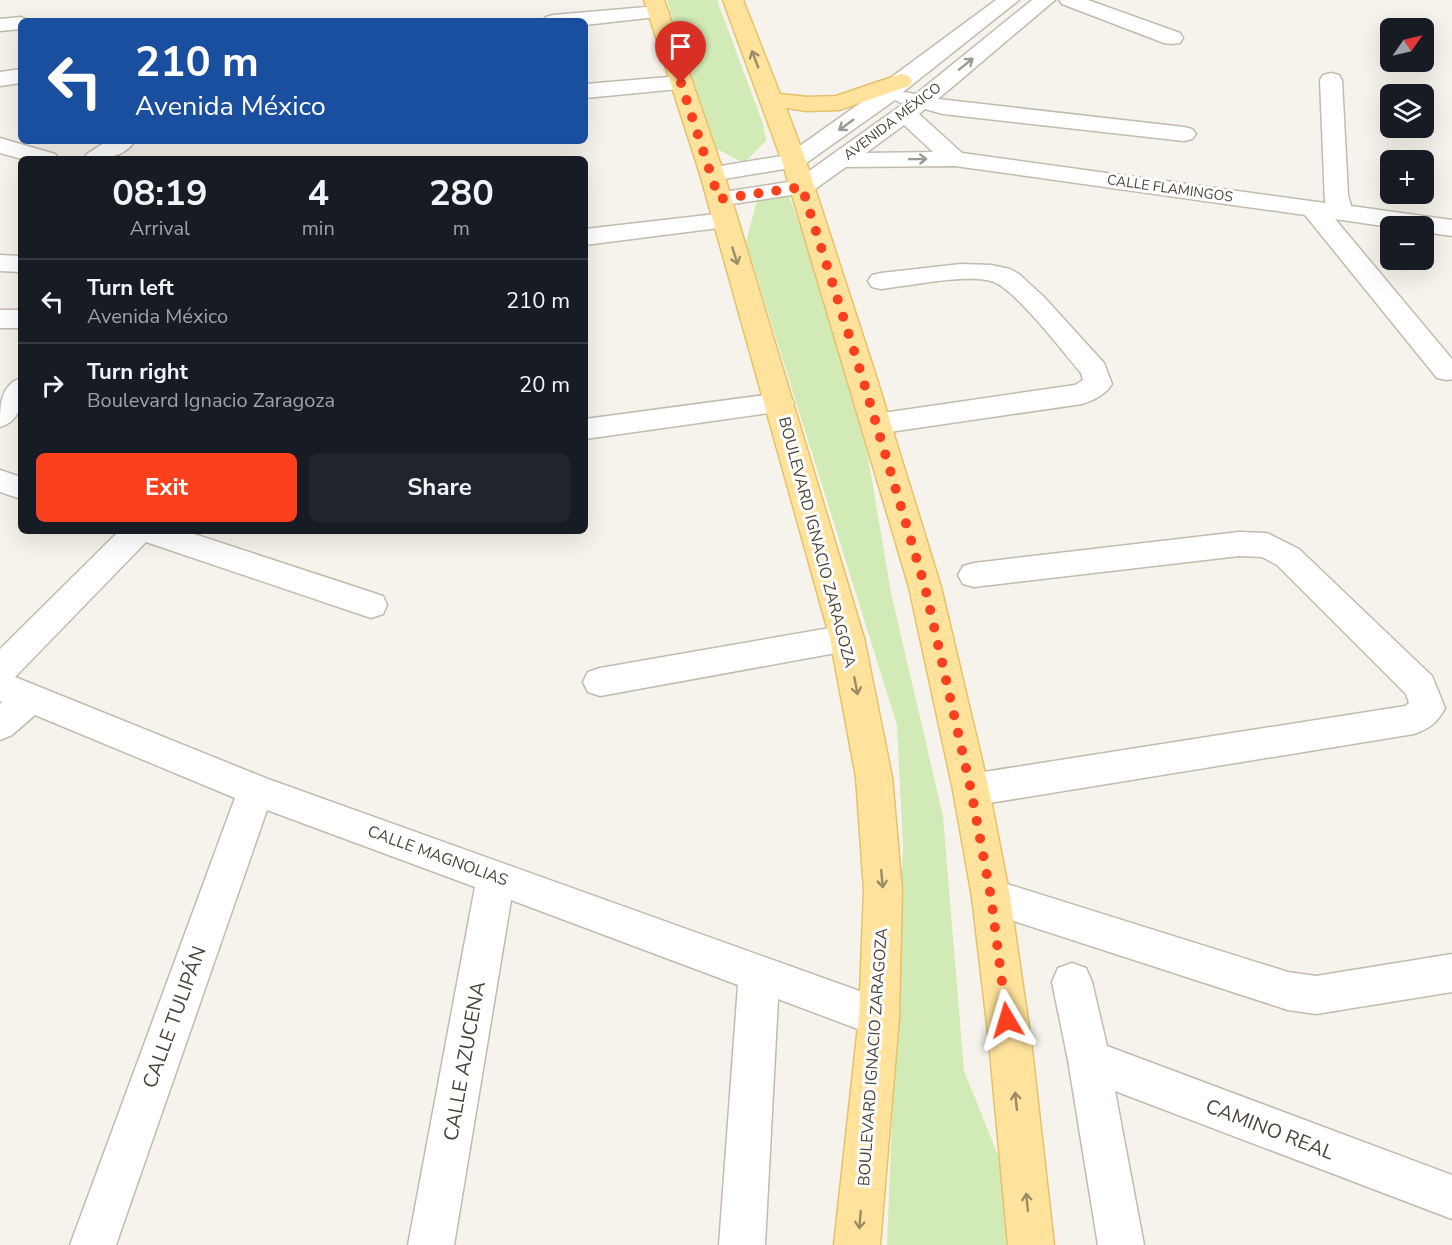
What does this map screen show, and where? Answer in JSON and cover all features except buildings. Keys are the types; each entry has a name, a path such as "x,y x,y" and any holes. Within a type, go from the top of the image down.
{"main road":[{"path":"733,0 798,174 925,587 971,790 991,897 1010,1041 1031,1245"},
{"name":"BOULEVARD IGNACIO ZARAGOZA","path":"656,6 718,198 847,638 874,777 884,890 879,1017 857,1245"},
{"path":"771,100 807,104 840,103 895,88"}],"street":[{"name":"AVENIDA MÉXICO","path":"798,174 895,88 1009,0"},
{"name":"AVENIDA MÉXICO","path":"588,236 839,160 913,108 1045,0"},
{"path":"1069,0 1172,38"},
{"path":"574,18 656,6"},
{"path":"0,26 18,23"},
{"path":"0,79 18,76"},
{"path":"1331,80 1336,195 1340,212"},
{"path":"588,91 681,83"},
{"path":"895,88 955,159"},
{"path":"913,108 943,107 1184,134"},
{"path":"100,156 118,144"},
{"path":"0,145 37,156"},
{"name":"CALLE FLAMINGOS","path":"839,160 955,159 1452,228"},
{"path":"1312,208 1447,371"},
{"path":"0,264 18,264"},
{"path":"876,424 1082,394 1098,384 1094,370 1018,286 1001,274 977,272 881,281"},
{"path":"0,319 18,319"},
{"path":"0,417 18,392"},
{"path":"588,429 780,404"},
{"path":"0,481 18,487"},
{"path":"0,671 135,534"},
{"path":"158,534 371,605"},
{"path":"971,790 1414,719 1428,708 1420,686 1288,557 1267,545 1239,544 974,575"},
{"path":"600,682 847,638"},
{"path":"0,725 15,693"},
{"name":"CALLE MAGNOLIAS","path":"15,693 256,790 879,1017"},
{"name":"CALLE TULIPÁN","path":"93,1245 256,790"},
{"name":"CALLE AZUCENA","path":"431,1245 496,876"},
{"path":"991,897 1288,991 1316,995 1452,973"},
{"path":"742,1245 759,974"},
{"path":"1072,982 1089,1060 1121,1245"},
{"name":"CAMINO REAL","path":"1089,1060 1452,1197"}],"green space":[{"path":"667,0 717,0 763,124 766,141 744,163 715,148 704,121"},
{"path":"788,193 827,301 860,410 891,593 943,816 964,1071 1017,1202 1021,1245 887,1245 903,846 897,725 746,242 758,197"}],"route":[{"path":"681,83 719,199 802,187 925,587 971,790 991,897 1007,1020"}]}
